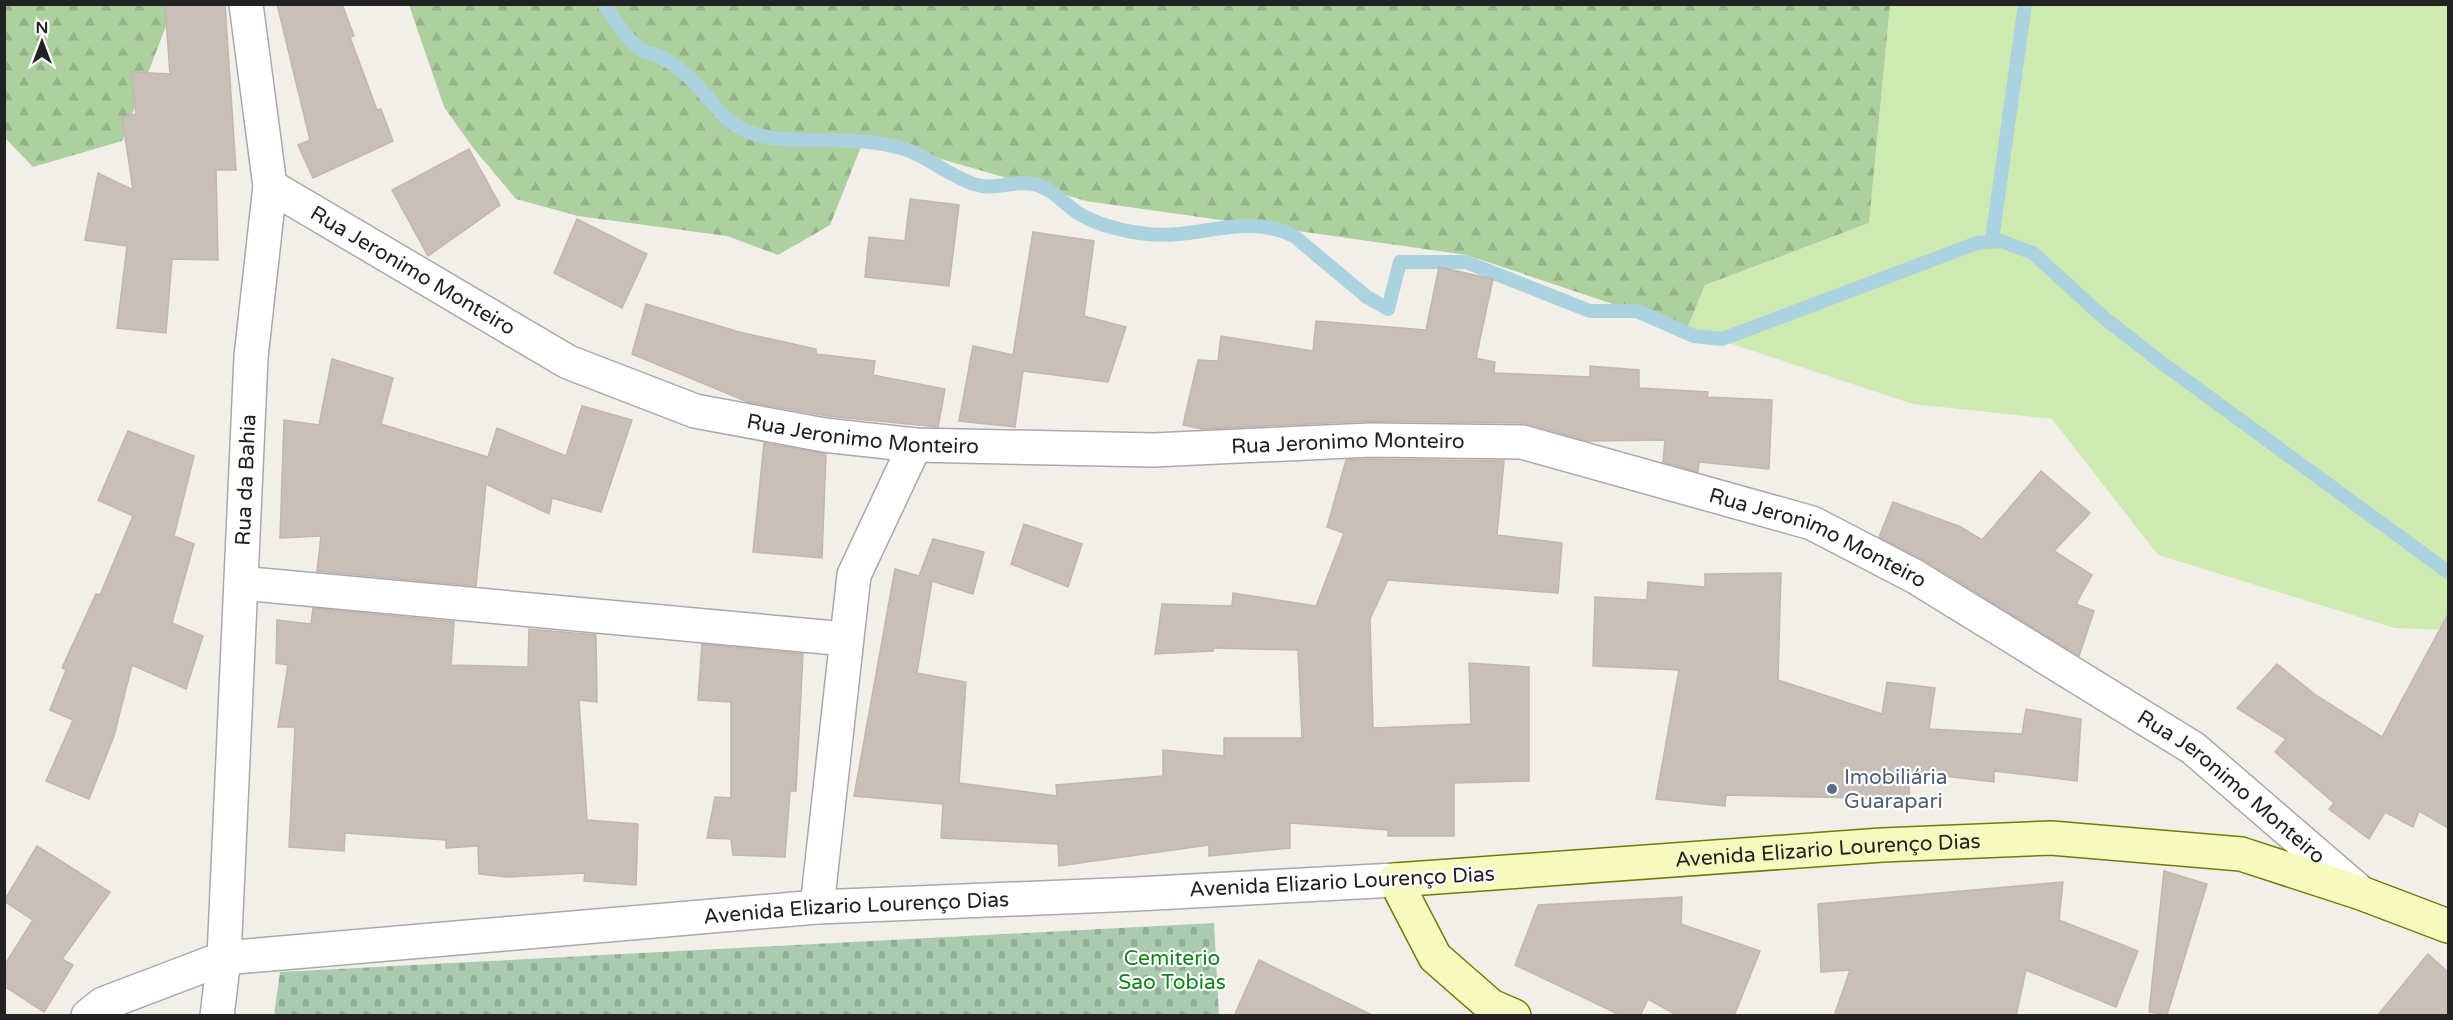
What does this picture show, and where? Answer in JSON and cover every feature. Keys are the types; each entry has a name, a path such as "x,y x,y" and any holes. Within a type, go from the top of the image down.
{"street":[{"name":"Rua da Bahia","path":"217,1016 224,958 251,357 270,186 246,4"},
{"name":"Rua Jeronimo Monteiro","path":"270,186 568,362 695,411 824,435 915,446 1153,450 1371,440 1522,442 1812,523 1914,576 2193,748 2361,893"},
{"path":"817,907 854,575 915,446"},
{"path":"241,583 846,639"},
{"name":"Avenida Elizario Lourenço Dias","path":"88,1016 103,1004 224,958 817,907 1136,894 1395,880 1882,844 2051,838 2241,854 2361,893 2448,926"},
{"path":"1395,880 1435,957 1491,1006 1514,1016"}],"green space":[{"path":"409,4 1890,5 1869,223 1705,285 1687,329 1467,255 1086,201 865,137 830,225 778,255 727,236 578,216 516,199 474,149 444,107"},
{"path":"5,5 174,5 122,141 33,167 5,138"},
{"path":"1890,5 2448,5 2448,630 2395,628 2158,555 2052,419 1913,404 1687,329 1705,285 1869,223"},
{"name":"Cemiterio Sao Tobias","path":"1214,923 1219,1015 274,1015 280,972"}],"building":[{"path":"165,4 225,4 236,170 216,170 218,260 172,259 166,333 117,328 127,246 85,240 98,173 133,190 122,117 136,114 131,72 170,74"},
{"path":"277,4 342,4 354,36 350,37 377,110 381,109 393,141 313,178 298,145 310,140"},
{"path":"469,149 500,205 428,256 392,190"},
{"path":"910,199 959,205 949,286 865,277 869,237 905,241"},
{"path":"577,219 647,254 622,308 554,273"},
{"path":"1033,232 1094,241 1084,316 1126,327 1108,382 1023,371 1015,427 959,421 973,346 1013,355"},
{"path":"1439,267 1493,279 1476,358 1495,362 1494,373 1590,377 1590,366 1639,370 1639,388 1708,392 1707,397 1772,400 1769,469 1699,462 1698,472 1663,462 1665,440 1588,441 1523,423 1371,421 1202,429 1183,425 1198,360 1218,361 1221,336 1313,351 1316,321 1426,330"},
{"path":"646,304 739,332 816,349 816,354 875,361 873,375 945,389 938,427 827,416 748,402 632,354"},
{"path":"332,359 393,378 381,424 488,457 497,428 566,456 582,406 632,420 601,512 552,498 549,514 486,484 476,586 317,571 321,536 280,538 284,420 319,425"},
{"path":"128,431 194,456 174,536 194,544 172,623 203,636 186,689 132,665 114,736 89,799 46,781 73,720 50,710 66,670 62,668 96,594 100,595 133,516 98,500"},
{"path":"764,443 826,454 822,558 753,552"},
{"path":"1346,460 1504,461 1497,535 1562,543 1558,593 1388,580 1370,619 1373,728 1471,724 1469,663 1529,667 1529,781 1454,783 1454,836 1388,836 1388,830 1290,823 1290,848 1209,856 1209,845 1059,866 1058,844 941,838 943,804 854,796 895,569 919,576 933,539 984,552 973,594 932,581 917,673 966,682 959,783 1057,796 1056,785 1163,776 1163,750 1224,756 1224,738 1302,738 1298,650 1214,648 1213,651 1155,654 1162,604 1232,606 1233,593 1316,606 1344,533 1327,527"},
{"path":"2041,471 2090,513 2054,551 2092,575 2076,604 2094,611 2079,656 1924,560 1879,537 1893,502 1961,527 1982,540"},
{"path":"1024,524 1082,544 1068,587 1011,564"},
{"path":"1781,573 1778,680 1882,714 1887,682 1935,688 1929,729 2022,734 2026,709 2081,719 2077,781 1994,771 1994,782 1910,772 1909,799 1726,795 1725,806 1656,799 1679,670 1593,666 1595,597 1647,600 1648,582 1705,587 1705,574"},
{"path":"313,608 454,622 451,665 528,667 529,629 596,635 597,702 579,700 587,820 638,824 636,885 584,881 585,873 508,877 479,874 478,846 446,848 446,840 345,833 344,851 289,847 295,727 278,727 288,665 276,663 277,620 311,624"},
{"path":"2448,614 2448,828 2419,811 2413,827 2385,812 2369,839 2329,809 2334,803 2275,752 2286,739 2237,708 2277,664 2317,696 2382,737"},
{"path":"702,644 803,654 796,791 790,791 785,857 733,855 731,839 707,838 715,797 731,798 731,702 698,700"},
{"path":"37,846 110,892 62,959 73,965 44,1012 4,986 4,966 33,920 4,901"},
{"path":"2164,871 2207,884 2167,1015 2149,1012"},
{"path":"2063,882 2059,920 2138,951 2116,1007 2026,970 2016,1016 1834,1016 1850,970 1821,972 1818,904"},
{"path":"1682,897 1681,924 1760,951 1734,1016 1678,1016 1648,999 1640,1016 1622,1016 1515,965 1538,905"},
{"path":"2428,954 2448,972 2448,1016 2377,1016"},
{"path":"1259,960 1374,1016 1234,1016"}],"waterway":[{"path":"604,4 636,46 659,56 681,70 722,114 744,130 758,135 789,140 870,142 901,148 981,186 1018,183 1039,186 1086,218 1102,225 1129,231 1165,235 1240,226 1276,229 1294,236 1367,297 1388,309 1400,262 1466,262 1590,311 1637,311 1694,336 1722,339 1977,243 2001,241 2033,253 2103,317 2158,360 2448,572"},
{"path":"1992,240 2025,4"}],"place":[{"name":"Imobiliária Guarapari","path":"1832,789"}]}
